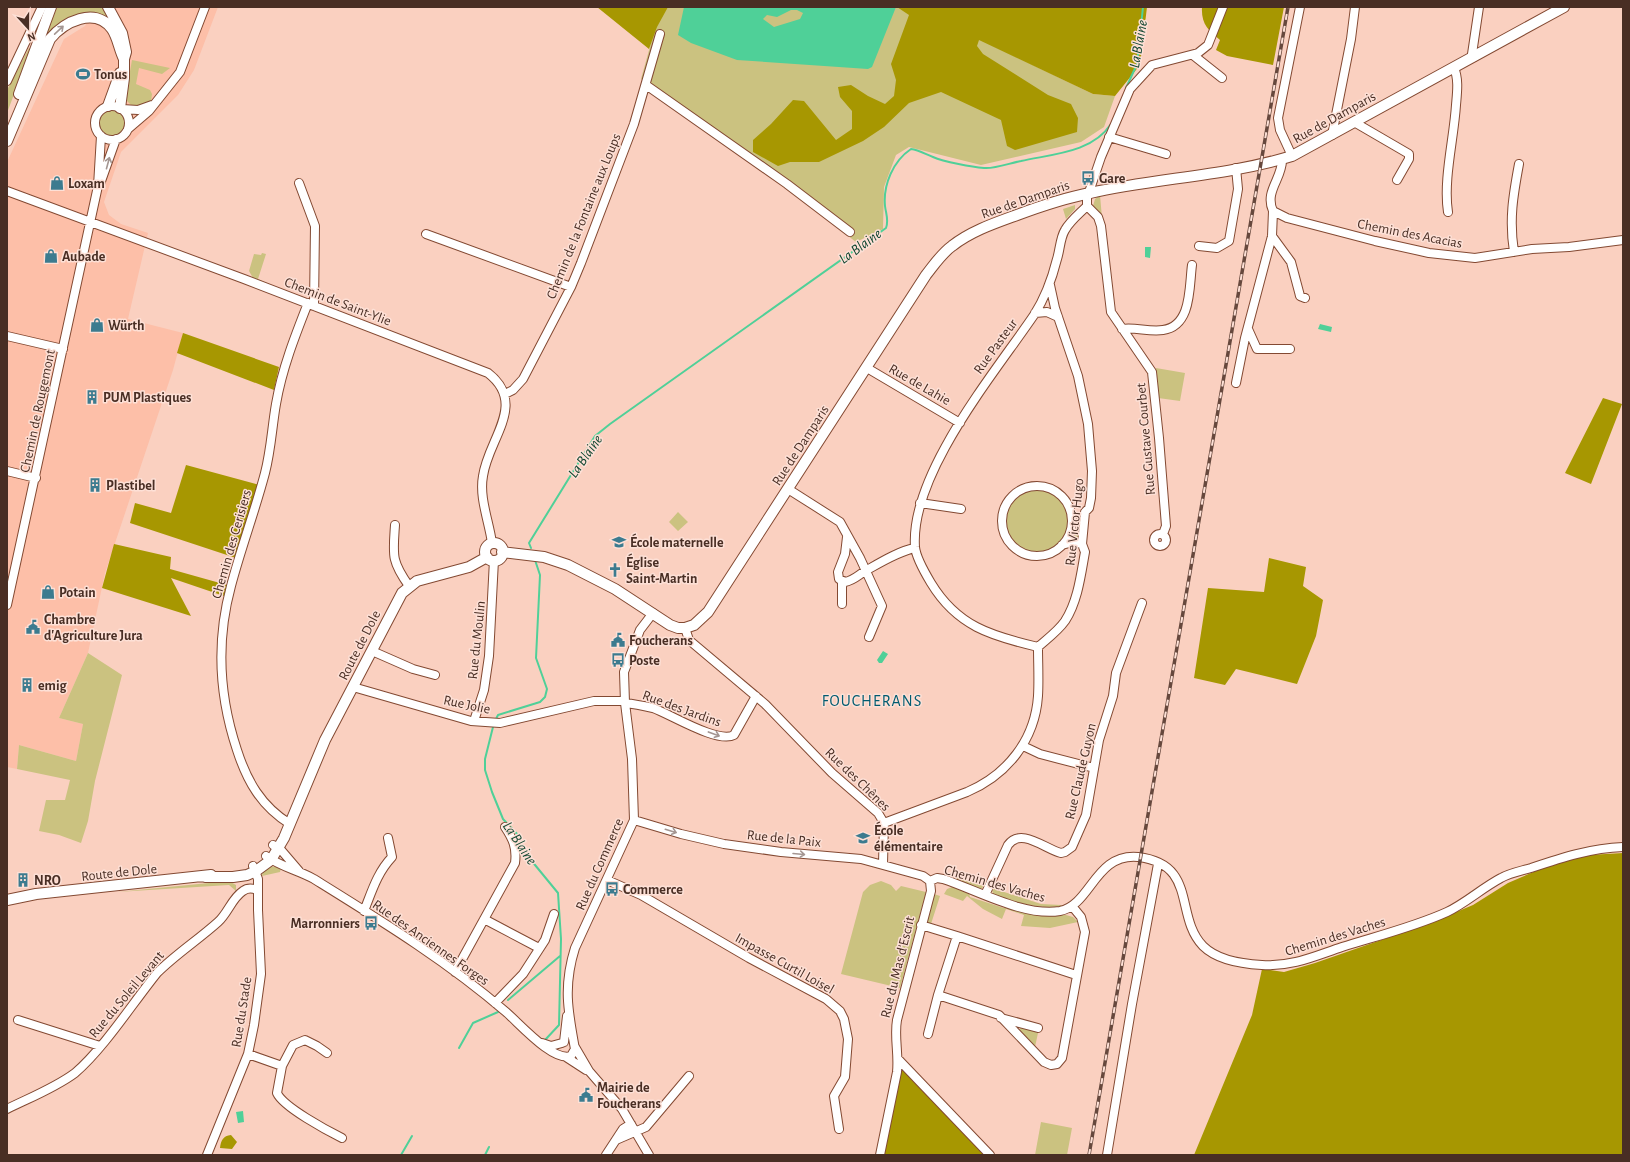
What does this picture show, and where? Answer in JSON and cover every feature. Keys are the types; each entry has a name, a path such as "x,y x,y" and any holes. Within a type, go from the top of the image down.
{"main road":[{"path":"7,128 51,7"},
{"path":"108,7 123,37 126,52 108,106"},
{"name":"Rue de Damparis","path":"685,628 694,625 708,612 926,275 944,253 952,246 967,236 989,225 1048,204 1090,193 1287,158 1564,7"},
{"path":"7,141 50,39 63,26 74,20 84,18 104,22 115,34 123,63 124,78 121,108"},
{"path":"492,543 498,544 502,552 501,557 490,559 485,549 492,543"},
{"path":"502,552 544,557 568,566 615,589 670,625 685,628"},
{"name":"Route de Dole","path":"7,894 36,894 205,877 255,869 268,858 276,847 325,740 402,593 409,586 426,578 469,567 490,559"},
{"name":"Route de Dole","path":"7,900 36,894"}],"street":[{"path":"7,81 42,7"},
{"path":"154,104 138,110 108,106 99,111 95,120 96,128 101,136 110,140 121,137 128,129 139,121 173,83 180,72 205,7"},
{"path":"1087,206 1087,198 1109,137 1130,89 1152,65 1193,55 1208,45 1223,7"},
{"path":"1236,383 1248,328 1272,236 1271,191 1287,158 1278,118 1300,7"},
{"path":"1332,134 1356,7"},
{"path":"1474,57 1472,54 1479,7"},
{"name":"Chemin de la Fontaine aux Loups","path":"505,394 513,390 523,379 571,287 627,145 660,34"},
{"path":"1193,55 1222,78"},
{"path":"1448,212 1446,198 1454,131 1457,85 1454,68"},
{"path":"646,85 787,184 850,232"},
{"path":"121,108 128,118 128,129"},
{"path":"1354,122 1409,154 1409,159 1397,180"},
{"path":"98,186 101,136"},
{"path":"1109,137 1166,154"},
{"path":"98,186 104,175 116,139"},
{"path":"1514,252 1511,229 1511,203 1519,164"},
{"path":"1199,246 1216,248 1229,241 1238,189 1236,168"},
{"name":"Chemin des Cerisiers","path":"287,822 267,807 257,795 242,764 229,725 220,666 220,647 230,587 265,474 288,354 311,304 316,237 315,226 299,183"},
{"name":"Chemin de Rougemont","path":"7,605 36,478 98,186"},
{"name":"Chemin de Saint-Ylie","path":"7,191 478,368 496,380 505,394"},
{"name":"Rue Pasteur","path":"1038,647 988,633 958,615 934,589 915,548 915,524 920,503 932,476 960,423 988,378 1035,313 1050,285 1064,232 1087,206"},
{"name":"Rue Gustave Courbet","path":"1087,206 1100,221 1109,304 1114,319 1152,372 1160,438 1166,526 1163,534"},
{"name":"Chemin des Acacias","path":"1272,210 1298,221 1375,241 1429,253 1475,258 1514,252 1623,240"},
{"path":"426,234 571,287"},
{"path":"1272,236 1291,262 1300,296 1305,298"},
{"path":"1122,329 1162,330 1173,327 1182,320 1187,307 1192,265"},
{"name":"Rue Victor Hugo","path":"1038,647 1056,631 1065,620 1071,608 1085,552 1082,544 1085,512 1090,503 1092,478 1088,424 1078,376 1058,317 1050,285"},
{"path":"1035,313 1047,312 1058,317"},
{"path":"1248,328 1257,349 1290,348"},
{"path":"7,336 63,349"},
{"name":"Rue de Lahie","path":"867,368 960,423"},
{"path":"492,543 482,492 482,477 505,413 505,394"},
{"path":"7,471 36,478"},
{"path":"1067,503 1071,512 1071,527 1068,536 1062,545 1051,553 1043,555 1024,553 1011,544 1005,536 1002,526 1004,507 1011,497 1022,489 1030,486 1051,489 1059,493 1067,503 1076,510 1085,512"},
{"path":"788,489 840,522 866,570 882,606 869,637"},
{"path":"920,503 961,509"},
{"path":"395,525 393,558 397,570 409,586"},
{"path":"842,604 842,582 839,579 838,572 845,554 847,536"},
{"path":"1062,545 1073,542 1082,544"},
{"path":"842,582 853,580 866,570 898,554 915,548"},
{"name":"Rue du Moulin","path":"474,721 484,690 489,656 490,559"},
{"name":"Rue Claude Guyon","path":"985,895 1008,845 1013,840 1023,837 1061,853 1065,852 1072,846 1086,815 1094,768 1100,740 1113,696 1116,673 1142,603"},
{"name":"Rue du Commerce","path":"574,1046 566,989 570,963 575,948 634,820 632,759 625,702 624,667 640,630 653,613"},
{"name":"Rue des Chênes","path":"685,628 689,640 756,696 832,773 878,813 884,823 979,787 1004,769 1022,746 1032,726 1037,706 1038,647"},
{"path":"372,651 413,669 435,675"},
{"name":"Rue Jolie","path":"353,687 474,721 500,722 594,701 625,702"},
{"name":"Rue des Jardins","path":"625,702 653,708 715,735 727,737 734,735 756,696"},
{"path":"1022,746 1040,754 1094,768"},
{"name":"Rue de la Paix","path":"634,820 699,839 747,848 861,859 926,877 930,881"},
{"path":"883,864 884,823"},
{"path":"455,972 515,863 516,852 513,840 505,827"},
{"path":"364,911 374,884 383,867 392,857 388,838"},
{"name":"Rue des Anciennes Forges","path":"276,847 299,870 364,911 455,972 495,1003 549,1051 564,1056 589,1071"},
{"name":"Chemin des Vaches","path":"930,881 937,878 943,879 985,895 1020,906 1043,911 1064,910 1072,906 1101,872 1121,858 1140,857 1169,869 1177,880 1184,896 1195,934 1208,950 1229,959 1244,963 1284,965 1303,962 1401,929 1448,911 1502,878 1573,854 1608,847 1623,847"},
{"name":"Rue des Anciennes Forges","path":"268,858 292,870 299,870"},
{"path":"1107,1155 1158,864"},
{"name":"Rue du Stade","path":"207,1155 248,1054 260,991 261,974 255,869"},
{"name":"Impasse Curtil Loisel","path":"607,880 641,895 749,958 826,999 840,1011 844,1019 848,1039 845,1077 834,1096 839,1129"},
{"name":"Rue du Mas d'Escrit","path":"880,1155 898,1059 896,1026 930,890 930,881"},
{"name":"Rue du Soleil Levant","path":"7,1109 64,1080 83,1065 100,1046 153,978 169,961 218,922 244,890 257,890"},
{"path":"1001,1017 1044,1062 1051,1065 1057,1064 1062,1058 1085,932 1081,917 1072,906"},
{"path":"495,1003 524,974 545,940 554,914"},
{"path":"484,919 539,948"},
{"path":"921,926 957,936 1076,975"},
{"path":"928,1034 938,995 957,936"},
{"path":"938,995 1038,1028"},
{"name":"Rue du Commerce","path":"563,1043 568,1009"},
{"path":"18,1020 100,1046"},
{"path":"327,1053 305,1040 293,1045 282,1066 277,1089 280,1099 328,1131 342,1138"},
{"path":"541,1043 550,1046 570,1042 574,1046 589,1071 622,1109 649,1155"},
{"path":"563,1043 560,1048 564,1056 573,1054 574,1046"},
{"path":"248,1054 282,1066"},
{"path":"898,1059 990,1155"},
{"path":"616,1140 646,1127 689,1076"},
{"path":"622,1109 623,1129"},
{"path":"606,1155 623,1129 631,1124"}],"shaded area":[{"path":"57,7 105,7 110,20 93,16 46,36"},
{"path":"96,7 218,7 194,70 178,95 121,152 104,202 109,215 121,224 148,233 128,319 183,333 173,370 105,573 88,653 59,718 83,724 76,761 19,745 17,769 7,767 7,162 64,39 85,26"},
{"path":"597,7 668,7 657,27 649,49"},
{"path":"661,7 1013,7 989,44 1093,94 1115,96 1104,127 1081,142 981,165 909,147 896,155 884,187 883,229 856,242 641,79"},
{"path":"684,7 896,7 872,67 868,69 737,60 691,43 678,35","holes":["791,10 797,10 803,13 800,19 774,27 763,19 767,15 777,17"]},
{"path":"897,7 1147,7 1140,65 1115,96 1093,94 979,40 977,46 983,54 1048,95 1071,104 1078,118 1077,132 1015,150 1007,146 1001,120 941,92 909,103 884,127 863,141 819,162 790,162 778,166 753,152 753,140 771,124 793,100 804,101 836,140 852,129 852,111 840,97 838,87 851,85 868,96 885,104 894,96 896,80 891,64 909,15"},
{"path":"1202,7 1284,7 1273,65 1227,56 1216,50 1220,40 1206,26 1203,18"},
{"path":"29,48 31,49 7,113 7,90"},
{"path":"132,60 170,68 162,74 139,68 136,84 150,90 152,94 151,102 145,105 133,107 125,99"},
{"path":"112,110 121,114 125,123 121,132 112,136 103,132 99,123 103,114"},
{"path":"1100,195 1102,218 1093,206 1095,199"},
{"path":"1075,205 1075,209 1066,219 1063,209"},
{"path":"1145,247 1151,247 1150,258 1145,257"},
{"path":"262,253 266,254 258,279 299,297 253,278 249,271 254,254 261,255"},
{"path":"1320,324 1332,327 1331,332 1318,329"},
{"path":"183,333 279,367 274,390 177,353"},
{"path":"1156,368 1185,373 1180,401 1158,398"},
{"path":"1603,398 1622,404 1591,484 1565,473"},
{"path":"186,465 260,485 236,558 130,523 135,503 171,513"},
{"path":"1031,489 1043,489 1060,498 1067,509 1069,521 1067,533 1060,544 1043,553 1031,553 1019,548 1010,539 1005,527 1005,515 1010,503 1019,494"},
{"path":"678,512 688,522 678,531 669,522"},
{"path":"1080,515 1082,516 1079,537 1076,539 1073,534 1074,518"},
{"path":"114,544 171,557 170,569 227,585 224,596 171,578 191,616 102,588"},
{"path":"1269,558 1306,567 1303,586 1323,600 1316,636 1297,684 1236,669 1225,685 1194,678 1208,588 1264,592"},
{"path":"883,651 888,654 882,663 879,663 877,660"},
{"path":"88,653 122,675 95,781 88,821 81,843 59,835 39,831 46,800 65,800 70,780 17,769 19,745 76,761 83,724 59,718"},
{"path":"1623,853 1623,1155 1194,1155 1252,1015 1262,969 1284,972 1315,963 1430,923 1473,905 1508,883 1545,867 1589,855"},
{"path":"270,866 281,868 280,872 262,876 263,870"},
{"path":"952,872 985,885 980,890 956,880 956,878 951,876"},
{"path":"229,881 236,885 236,891 229,885 117,892"},
{"path":"881,881 891,885 896,891 901,886 926,892 900,988 841,974 863,892 870,885"},
{"path":"952,887 969,893 970,897 1004,908 1007,907 1040,915 1066,915 1073,917 1078,922 1050,928 1021,926 1024,915 1006,909 1002,919 983,909 967,896 963,901 944,894 947,889"},
{"path":"992,888 1041,904 1061,905 1062,907 1035,906 1018,902 993,895"},
{"path":"934,894 940,896 931,924 927,922"},
{"path":"1021,1027 1038,1033 1035,1047 1019,1030"},
{"path":"902,1068 987,1155 883,1155"},
{"path":"243,1111 244,1122 238,1123 236,1112"},
{"path":"1041,1122 1072,1128 1067,1155 1035,1155"},
{"path":"231,1135 237,1142 232,1149 220,1148 223,1139 226,1136"}],"waterway":[{"name":"La Blaine","path":"1126,88 1137,64 1143,7"},
{"name":"La Blaine","path":"531,548 529,543 595,436 886,228 887,220 885,198 890,174 899,160 911,149 938,159 966,165 993,168 1058,154 1082,147 1103,134 1111,124"},
{"name":"La Blaine","path":"496,719 498,715 540,702 545,697 547,689 536,658 540,575 535,560"},
{"name":"La Blaine","path":"493,727 485,759 485,770 492,792 503,819 518,835 526,854 558,893 561,939 559,1025 545,1040"},
{"name":"La Blaine","path":"508,1000 560,956"},
{"name":"La Blaine","path":"459,1048 473,1023 498,1012"},
{"name":"La Blaine","path":"401,1155 412,1136"},
{"name":"La Blaine","path":"485,1155 489,1147"}],"railway":[{"path":"1089,1155 1288,7"}],"place":[{"name":"Tonus","path":"83,74"},
{"name":"Gare","path":"1088,178"},
{"name":"Loxam","path":"57,183"},
{"name":"Aubade","path":"51,256"},
{"name":"Würth","path":"97,325"},
{"name":"PUM Plastiques","path":"92,397"},
{"name":"Plastibel","path":"95,485"},
{"name":"École maternelle","path":"619,542"},
{"name":"Église Saint-Martin","path":"615,570"},
{"name":"Potain","path":"48,592"},
{"name":"Chambre d'Agriculture Jura","path":"33,627"},
{"name":"Foucherans","path":"618,640"},
{"name":"Poste","path":"618,660"},
{"name":"emig","path":"27,685"},
{"name":"École élémentaire","path":"863,838"},
{"name":"NRO","path":"23,880"},
{"name":"Commerce","path":"612,889"},
{"name":"Marronniers","path":"371,923"},
{"name":"Mairie de Foucherans","path":"586,1095"}],"district":[{"name":"FOUCHERANS","path":"872,700"}]}
